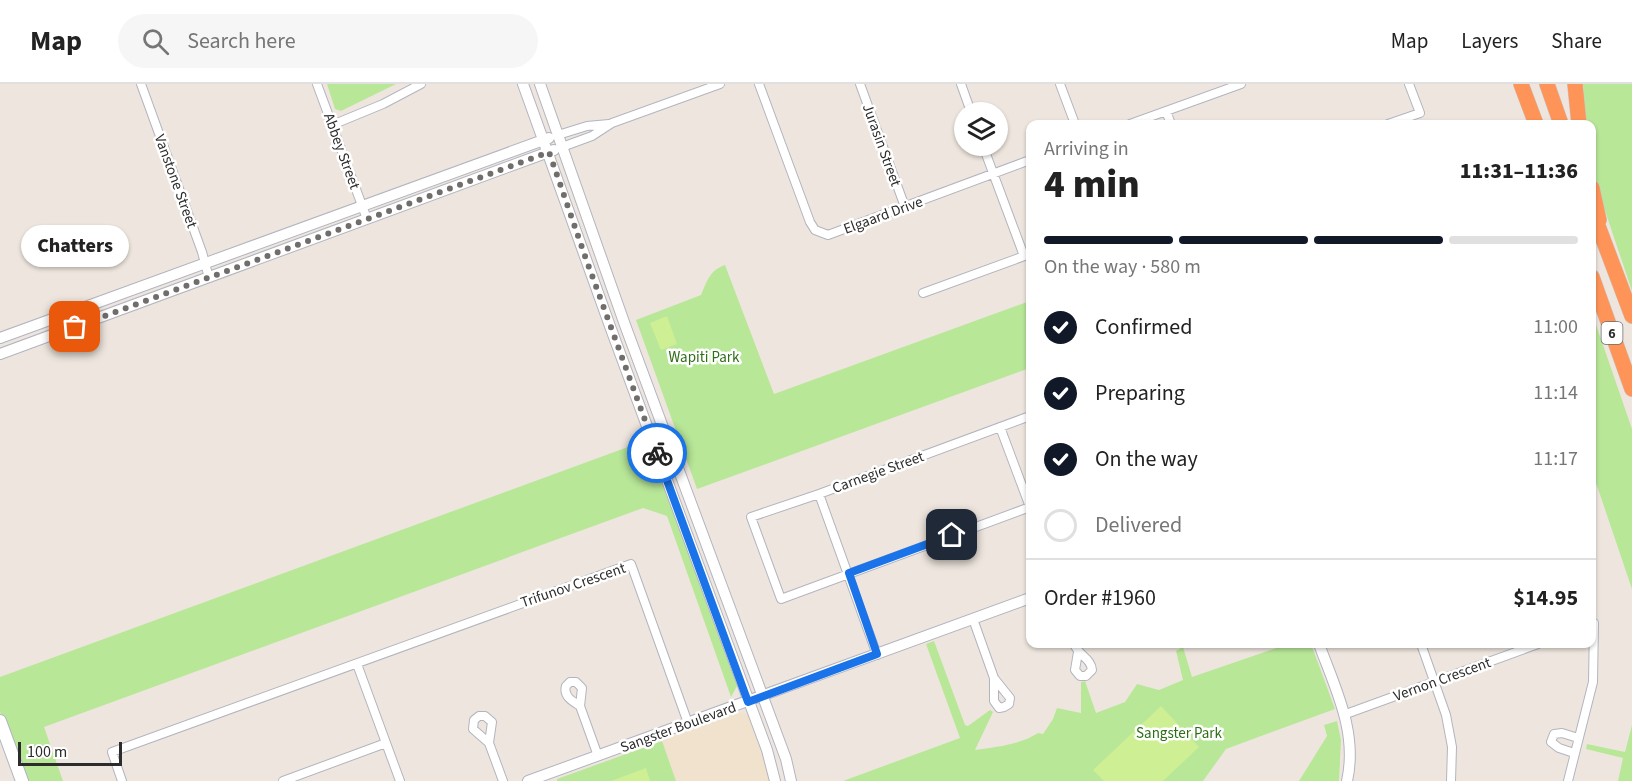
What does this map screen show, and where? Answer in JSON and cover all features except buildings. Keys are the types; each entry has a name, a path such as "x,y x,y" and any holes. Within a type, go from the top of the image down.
{"highway":[{"path":"1521,84 1534,120"},
{"path":"1546,84 1560,120"},
{"path":"1575,84 1579,120"},
{"path":"1596,206 1604,241"},
{"name":"6","path":"1596,220 1632,316"},
{"name":"6","path":"1596,288 1632,389"}],"main road":[{"path":"0,721 22,781"}],"street":[{"name":"Vanstone Street","path":"141,84 202,252 209,278"},
{"name":"Abbey Street","path":"318,84 367,219"},
{"path":"332,124 383,104 421,84"},
{"path":"524,84 593,279 767,750 775,781"},
{"path":"540,84 631,342 786,759 791,781"},
{"path":"0,338 558,135 587,126 612,123 720,84"},
{"name":"Elgaard Drive","path":"759,84 810,222 815,230 828,235 1026,162"},
{"name":"Jurasin Street","path":"860,84 905,207"},
{"path":"961,84 967,102"},
{"path":"1060,84 1074,120"},
{"path":"1141,120 1241,84"},
{"path":"1400,120 1420,113 1408,84"},
{"path":"1166,111 1169,120"},
{"path":"0,354 592,136 612,123"},
{"path":"987,156 1026,253"},
{"path":"923,293 1026,255"},
{"name":"Carnegie Street","path":"877,654 819,494 1026,417"},
{"path":"1000,427 1026,496"},
{"path":"819,494 751,517 781,599 1026,508"},
{"name":"Trifunov Crescent","path":"122,781 112,752 631,564 688,723"},
{"name":"Sangster Boulevard","path":"528,781 1026,599"},
{"path":"973,619 994,678"},
{"path":"1321,648 1346,714 1349,738 1347,781"},
{"path":"1422,648 1446,715 1452,747 1451,781"},
{"name":"Vernon Crescent","path":"1346,714 1527,648"},
{"path":"1568,781 1593,682 1594,648"},
{"path":"357,664 400,781"},
{"path":"580,706 598,756"},
{"path":"1574,753 1559,748 1551,742 1554,734 1562,733 1578,738"},
{"path":"283,781 386,743"},
{"path":"489,743 503,781"}],"shaded area":[{"path":"741,712 749,715 767,765 769,781 676,781 662,741"}],"green space":[{"path":"327,84 396,84 341,111 335,109"},
{"path":"1583,84 1632,84 1632,291 1596,184 1596,120 1586,120"},
{"name":"Wapiti Park","path":"725,265 774,394 1026,302 1026,369 697,489 636,320 701,295 712,273"},
{"path":"667,316 677,344 661,350 650,323"},
{"path":"1596,325 1632,429 1632,589 1596,483"},
{"path":"647,440 737,686 731,697 667,516 643,508 44,727 63,781 26,781 0,712 0,677"},
{"name":"Sangster Park","path":"934,641 965,725 968,726 990,710 993,712 975,750 1008,745 1038,733 1043,734 1057,708 1081,713 1081,682 1085,681 1096,713 1125,702 1137,684 1159,690 1183,680 1176,651 1181,648 1183,648 1192,677 1276,648 1312,648 1335,709 1226,749 1203,781 843,781 960,738 926,644"},
{"path":"1161,706 1199,747 1163,781 1104,781 1093,770"},
{"path":"1337,721 1341,740 1339,781 1299,781 1327,736 1324,725"},
{"path":"1632,725 1632,781 1618,781 1623,758 1586,749 1587,744 1625,752"},
{"path":"662,741 676,781 557,781 557,779"},
{"path":"646,768 650,781 611,781"}],"way so far":[{"path":"75,327 549,152 657,453"}],"place":[{"name":"Chatters","path":"75,327"}],"route":[{"path":"657,453 748,702 877,654 849,573 952,535"}]}
